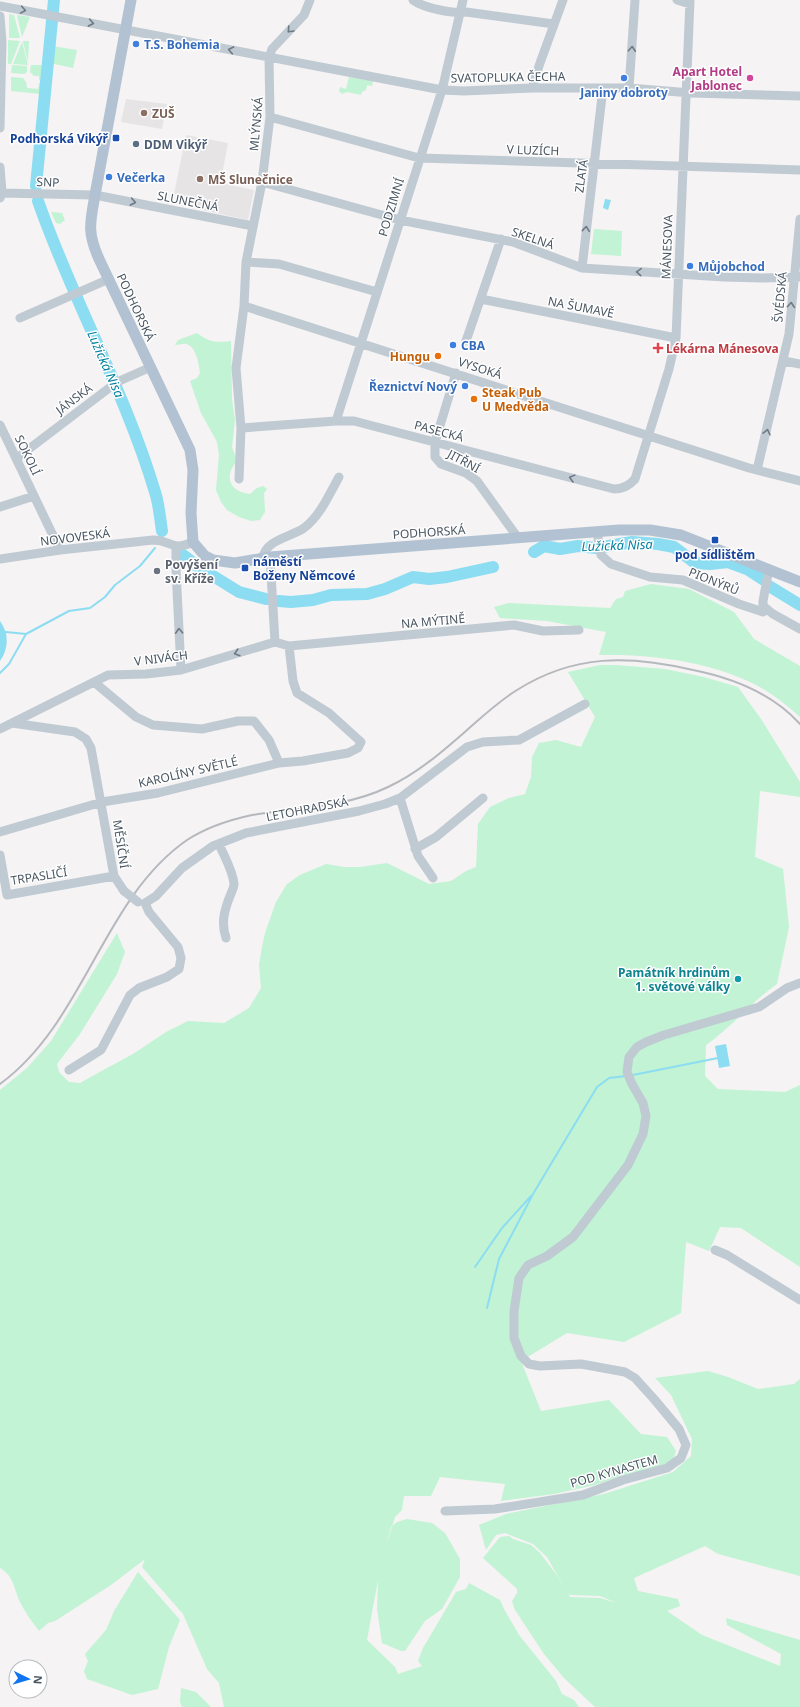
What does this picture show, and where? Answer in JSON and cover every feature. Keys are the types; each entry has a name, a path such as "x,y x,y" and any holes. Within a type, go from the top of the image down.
{"main road":[{"name":"PODHORSKÁ","path":"131,0 91,214 91,238 190,450 192,470 191,513 193,542 201,553 213,560 235,563 266,558 518,538 598,536 650,530 670,532 715,548 800,582"}],"street":[{"path":"269,58 272,49 304,15 310,0"},
{"path":"414,0 426,6 462,13 554,24"},
{"name":"PODZIMNÍ","path":"336,421 442,90 464,0"},
{"path":"532,88 563,0"},
{"path":"629,88 635,0"},
{"path":"677,0 690,2"},
{"name":"MÁNESOVA","path":"627,487 635,479 671,362 676,338 690,2"},
{"name":"SVATOPLUKA ČECHA","path":"0,6 442,90 464,91 532,88 629,88 686,92 800,96"},
{"path":"0,16 0,128"},
{"name":"MLÝNSKÁ","path":"239,479 241,428 236,368 244,306 246,262 262,182 270,117 269,58"},
{"name":"ZLATÁ","path":"582,268 603,88"},
{"name":"V LUZÍCH","path":"270,117 419,158 800,170"},
{"path":"0,167 1,194"},
{"name":"SKELNÁ","path":"262,182 400,220 512,242 582,268 678,275 762,278 797,276"},
{"name":"SNP","path":"1,194 95,195"},
{"name":"SLUNEČNÁ","path":"95,195 253,226"},
{"name":"ŠVÉDSKÁ","path":"757,470 784,361 789,334 797,276 800,219"},
{"path":"466,341 500,239"},
{"path":"246,262 287,266 377,292"},
{"path":"20,318 109,279"},
{"name":"NA ŠUMAVĚ","path":"481,299 676,338"},
{"name":"VYSOKÁ","path":"244,306 648,436 757,470 800,481"},
{"path":"784,361 800,364"},
{"name":"JÁNSKÁ","path":"17,458 113,385 151,367"},
{"name":"JITŘNÍ","path":"456,373 435,442 434,457 440,464 466,473 477,480 518,538"},
{"name":"PASECKÁ","path":"241,428 354,421 609,488 620,489 627,487"},
{"name":"SOKOLÍ","path":"0,425 60,550"},
{"path":"0,445 10,445"},
{"path":"275,642 264,551 304,528 320,510 339,477"},
{"path":"0,507 34,496"},
{"name":"PIONÝRŮ","path":"598,536 600,551 604,558 611,564 650,577 683,580 739,604 763,612 767,609 800,629"},
{"name":"NOVOVESKÁ","path":"0,559 60,550 153,540 161,541 176,547"},
{"path":"182,670 176,547 193,542"},
{"path":"767,609 764,606 763,601 769,569"},
{"name":"NA MÝTINĚ","path":"275,642 289,646 514,625 542,631 579,630"},
{"name":"V NIVÁCH","path":"0,729 108,675 146,674 182,670 275,642"},
{"name":"KAROLÍNY SVĚTLÉ","path":"102,802 158,793 279,763 348,754 358,748 361,742 329,713 298,693 293,681 289,646"},
{"path":"94,682 136,717 153,724 202,729 238,721 254,721 269,740 279,763"},
{"name":"LETOHRADSKÁ","path":"141,903 156,896 182,868 213,846 246,833 359,811 385,804 400,798 467,747 483,742 519,740 585,704"},
{"name":"MĚSÍČNÍ","path":"12,723 75,732 86,738 91,748 102,802 114,876 124,892 141,903 178,947 181,958 178,968 168,977 139,988 130,995 101,1050 69,1070"},
{"path":"400,798 415,849 433,878"},
{"path":"415,849 436,837 483,798"},
{"path":"0,832 102,802"},
{"path":"219,844 234,885 226,906 223,920 223,928 226,938"},
{"name":"TRPASLIČÍ","path":"0,855 8,895 114,876"},
{"name":"POD KYNASTEM","path":"445,1511 495,1509 583,1494 623,1480 667,1468 681,1458 686,1445 678,1429 635,1378 625,1372 581,1364 540,1366 529,1364 521,1356 514,1338 514,1311 519,1278 528,1265 547,1256 573,1237 628,1165 643,1134 646,1116 643,1103 632,1084 628,1072 629,1057 637,1047 664,1035 759,1007 793,984 800,983"},
{"path":"715,1250 727,1255 800,1300"}],"shaded area":[{"name":"ZUŠ","path":"126,99 167,104 162,129 121,122"},
{"name":"MŠ Slunečnice","path":"186,135 228,143 222,175 225,184 254,190 248,220 188,207 189,197 174,194"}],"green space":[{"path":"9,14 14,15 20,38 9,38"},
{"path":"17,15 30,17 22,37"},
{"path":"8,40 20,41 11,64 8,64"},
{"path":"29,41 28,62 23,42"},
{"path":"22,42 28,65 13,64"},
{"path":"52,46 77,50 73,68 50,63"},
{"path":"12,65 27,66 27,72 24,74 11,73"},
{"path":"31,65 43,65 42,82 39,80 39,76 34,76 30,72"},
{"path":"11,77 23,78 26,82 27,88 38,89 39,83 42,83 41,94 11,91"},
{"path":"349,77 373,81 372,86 367,85 366,90 362,92 361,95 347,92 342,94 339,91 340,87 346,89"},
{"path":"51,212 62,213 65,220 60,224 56,223"},
{"path":"594,229 622,231 621,256 591,254"},
{"path":"197,333 213,341 231,341 232,399 235,420 232,447 237,461 230,473 230,478 233,487 243,493 250,494 257,488 263,486 267,489 264,493 265,512 260,520 251,521 239,517 227,510 221,502 216,490 219,455 217,442 201,413 190,381 197,378 200,373 198,360 195,352 189,345 175,345 178,340"},
{"path":"651,584 689,589 734,612 754,639 800,666 800,717 764,689 740,677 721,670 660,658 599,655 606,632 547,621 500,618 494,607 509,603 610,608 616,599 623,597 625,591"},
{"path":"600,665 665,669 704,677 738,687 761,719 800,782 800,797 760,791 755,857 783,869 789,927 777,984 706,1045 705,1076 718,1089 785,1092 800,1085 800,1267 741,1228 720,1227 709,1251 686,1242 681,1313 624,1342 567,1333 521,1361 541,1411 609,1400 641,1434 667,1437 676,1451 673,1460 654,1469 621,1476 595,1485 554,1494 501,1501 505,1484 440,1477 431,1496 404,1496 402,1510 395,1517 392,1526 397,1522 407,1519 432,1523 445,1533 460,1559 460,1577 442,1609 425,1621 405,1651 401,1651 382,1643 377,1609 378,1580 367,1640 395,1667 398,1674 422,1666 418,1661 423,1648 456,1592 466,1589 469,1583 500,1600 519,1635 556,1681 562,1694 574,1700 579,1707 224,1707 219,1683 207,1669 183,1614 142,1567 145,1559 111,1585 55,1621 48,1623 39,1631 22,1606 11,1579 5,1571 0,1568 0,1090 27,1068 51,1041 117,933 125,952 117,974 80,1034 57,1064 59,1072 69,1082 80,1083 133,1054 166,1032 188,1021 224,1023 249,1008 261,988 259,965 262,947 265,933 276,902 287,884 300,875 326,864 344,867 360,867 387,863 429,884 451,881 466,871 476,867 478,824 490,807 509,798 525,794 531,777 532,757 539,743 556,740 581,747 595,717 568,672"},
{"path":"708,1371 758,1389 794,1384 800,1379 800,1576 718,1554 705,1546 634,1578 638,1591 678,1599 680,1606 667,1611 702,1635 780,1666 781,1654 727,1625 726,1618 800,1640 800,1707 595,1707 564,1678 544,1654 515,1610 512,1601 517,1593 517,1589 483,1558 500,1537 509,1536 513,1539 531,1545 540,1553 565,1589 547,1557 533,1544 505,1533 496,1535 486,1550 479,1525 506,1514 604,1494 673,1472 691,1456 692,1439 671,1395 655,1378","holes":["568,1592 570,1595 600,1596 617,1603 600,1598 570,1597"]},
{"path":"138,1572 180,1620 169,1647 158,1689 132,1695 87,1679 84,1671 88,1661 85,1654 106,1630 114,1611"},
{"path":"181,1688 196,1692 211,1707 182,1707 180,1702"}],"water":[{"path":"605,199 611,200 608,210 603,208"},
{"path":"0,621 5,630 7,641 5,651 0,661"},
{"path":"726,1044 730,1066 719,1068 715,1046"}],"waterway":[{"name":"Lužická Nisa","path":"36,186 54,0"},
{"name":"Lužická Nisa","path":"38,201 66,274 114,381 143,455 156,497 162,531"},
{"name":"Lužická Nisa","path":"534,552 544,546 560,549 578,546 596,548 632,542 658,544 674,547 695,563 710,564 728,562 747,569 764,580"},
{"path":"0,673 9,664 26,634 69,611 90,608 105,597 115,585 140,566 155,548"},
{"name":"Lužická Nisa","path":"183,555 197,566 239,592 266,599"},
{"name":"Lužická Nisa","path":"279,601 291,602 313,600 331,595 367,594 385,589 413,577 429,579 447,577 493,567"},
{"name":"Lužická Nisa","path":"769,586 800,605"},
{"path":"0,637 6,632 26,634"},
{"path":"633,1075 718,1058"},
{"path":"487,1308 499,1259 533,1194 597,1087 609,1078 626,1076"},
{"path":"475,1267 502,1228 531,1196"}],"railway":[{"path":"0,1084 29,1058 53,1028 134,894 158,865 187,840 218,824 235,819 252,815 339,803 372,794 388,787 420,768 439,754 504,699 538,678 581,664 602,661 624,660 669,665 723,677 751,688 777,704 800,724"}],"place":[{"name":"T.S. Bohemia","path":"136,44"},
{"name":"Janiny dobroty","path":"624,78"},
{"name":"Apart Hotel Jablonec","path":"750,78"},
{"name":"ZUŠ","path":"144,113"},
{"name":"Podhorská Vikýř","path":"116,138"},
{"name":"DDM Vikýř","path":"136,144"},
{"name":"Večerka","path":"109,177"},
{"name":"MŠ Slunečnice","path":"200,179"},
{"name":"Můjobchod","path":"690,266"},
{"name":"CBA","path":"453,345"},
{"name":"Lékárna Mánesova","path":"658,348"},
{"name":"Hungu","path":"438,356"},
{"name":"Řeznictví Nový","path":"465,386"},
{"name":"Steak Pub U Medvěda","path":"474,399"},
{"name":"pod sídlištěm","path":"715,540"},
{"name":"náměstí Boženy Němcové","path":"245,568"},
{"name":"Povýšení sv. Kříže","path":"157,571"},
{"name":"Památník hrdinům 1. světové války","path":"738,979"}]}
